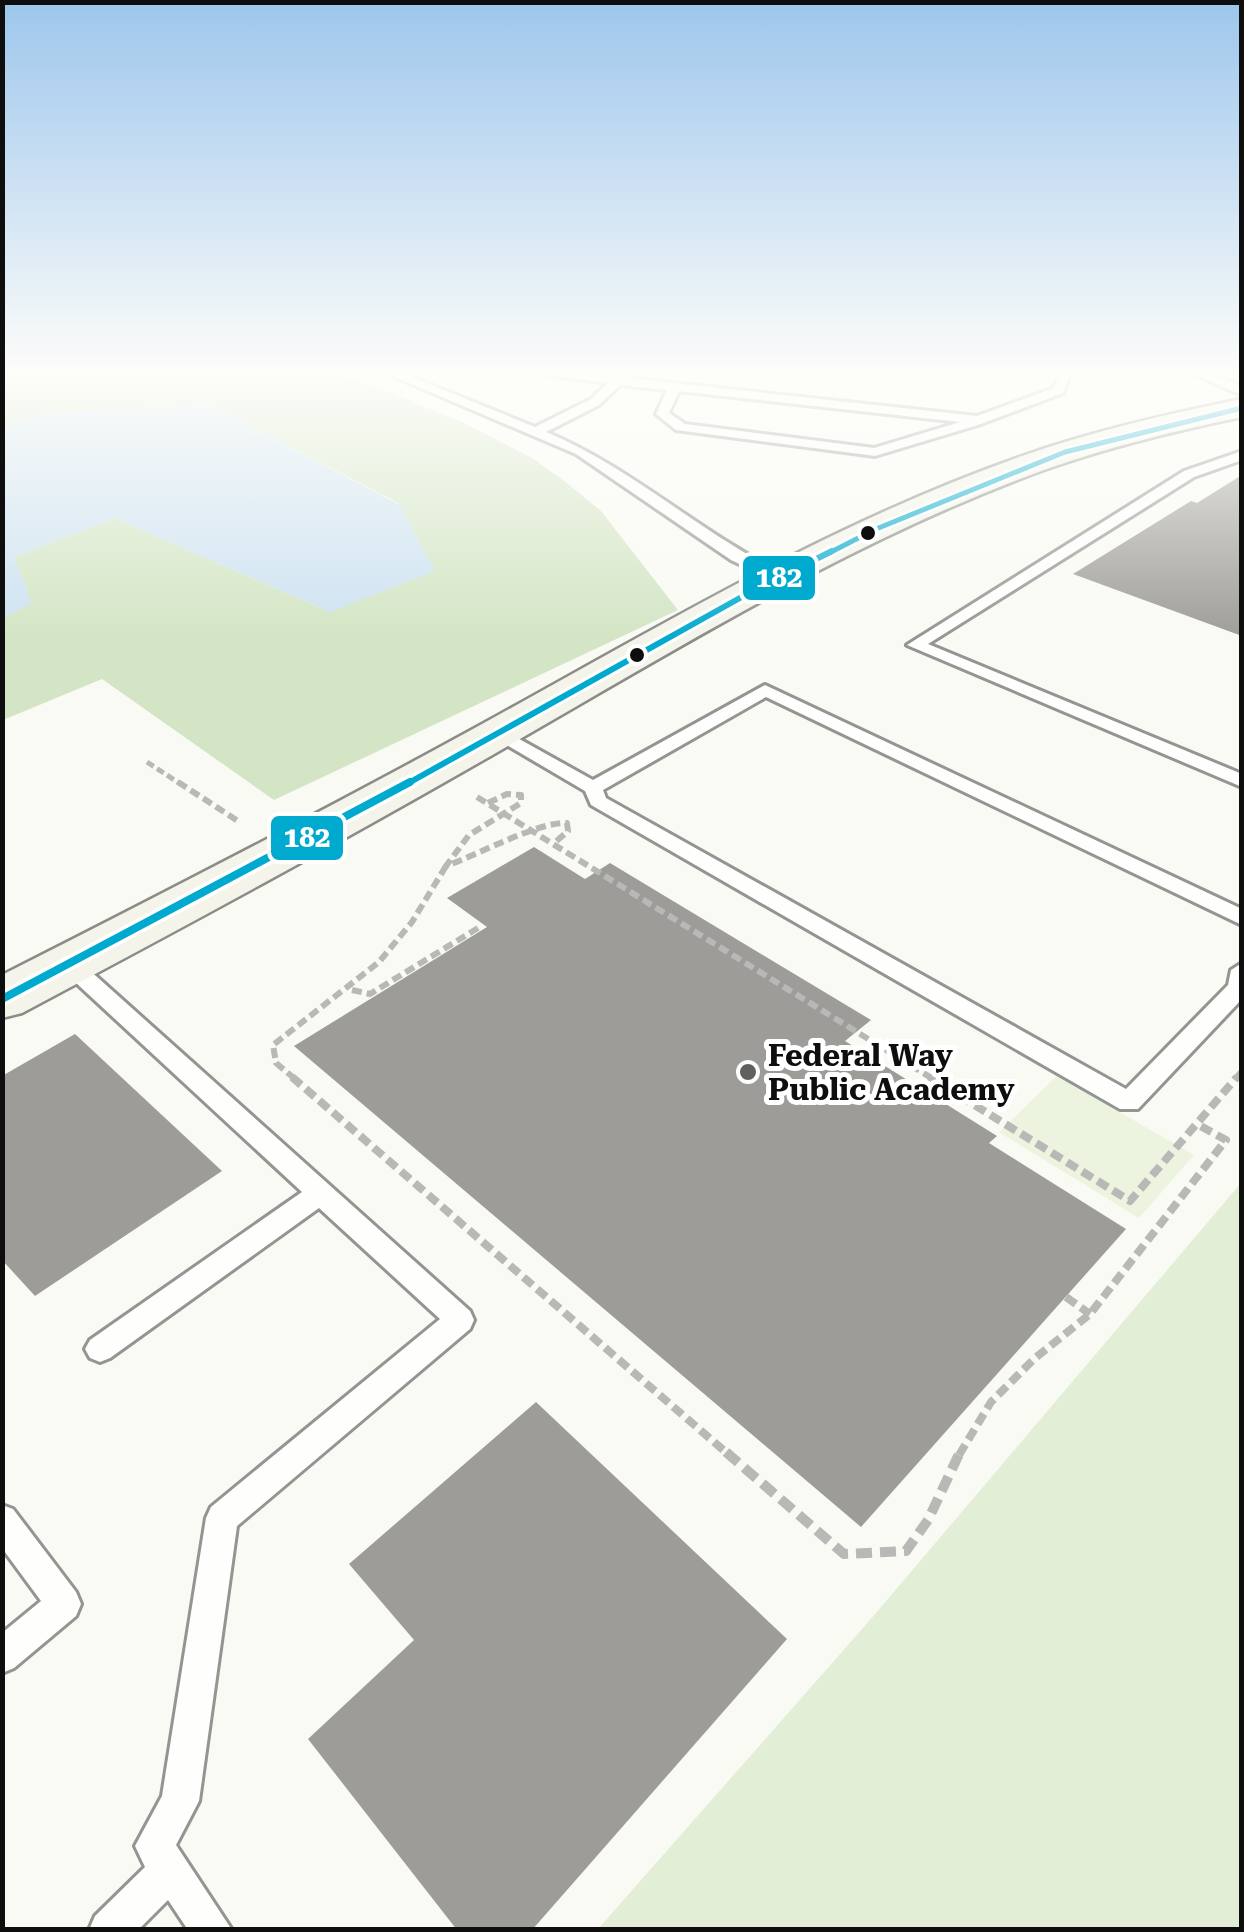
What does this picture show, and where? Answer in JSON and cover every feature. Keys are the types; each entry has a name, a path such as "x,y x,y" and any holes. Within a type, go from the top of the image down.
{"street":[{"path":"2,999 782,578 901,517 1043,461"}],"lane":[{"path":"597,461 736,557 782,578"},
{"path":"1220,461 1199,468 915,645 1242,781"},
{"path":"593,788 766,690 1242,918"},
{"path":"497,734 593,788 598,800 1129,1102 1239,988 1242,970"},
{"path":"69,964 460,1320 222,1518 180,1801 154,1846 212,1930"},
{"path":"100,1349 320,1194"},
{"path":"2,1520 64,1604 2,1656"},
{"path":"109,1930 170,1870"}],"path":[{"path":"147,762 282,850"},
{"path":"1196,1124 1226,1140 1090,1314 1034,1359 991,1402 949,1471 928,1520 906,1551 844,1554 276,1063 274,1045 379,966 416,920 446,866 469,835 505,814 521,803 521,795 506,794 487,803 505,814 531,831 1130,1201 1196,1124 1242,1071"},
{"path":"446,866 490,851 550,822 567,822 568,830 553,844"},
{"path":"351,990 370,994 478,928"},
{"path":"1066,1297 1090,1314"}],"green space":[{"path":"318,461 536,461 601,511 678,610 274,800 102,679 3,720 3,618 31,603 14,557 115,518 330,612 400,504"},
{"path":"1057,1076 1194,1155 1139,1218 999,1132"},
{"path":"1241,1183 1241,1929 598,1929 870,1620"}],"water":[{"path":"3,461 317,461 400,505 435,571 330,612 115,518 14,557 32,603 3,618"}],"building":[{"path":"1242,475 1242,636 1073,574 1191,501 1197,503"},
{"path":"534,847 585,879 610,863 871,1020 845,1041 997,1136 989,1143 1126,1229 861,1527 294,1046 487,927 447,898"},
{"path":"75,1034 222,1171 35,1296 2,1260 2,1076"},
{"path":"536,1402 787,1639 532,1930 457,1930 308,1739 414,1640 349,1564"}],"transit line":[{"name":"182","path":"2,999 374,802 747,594 876,529 1043,461"}],"place":[{"name":"Federal Way Public Academy","path":"748,1072"}]}
